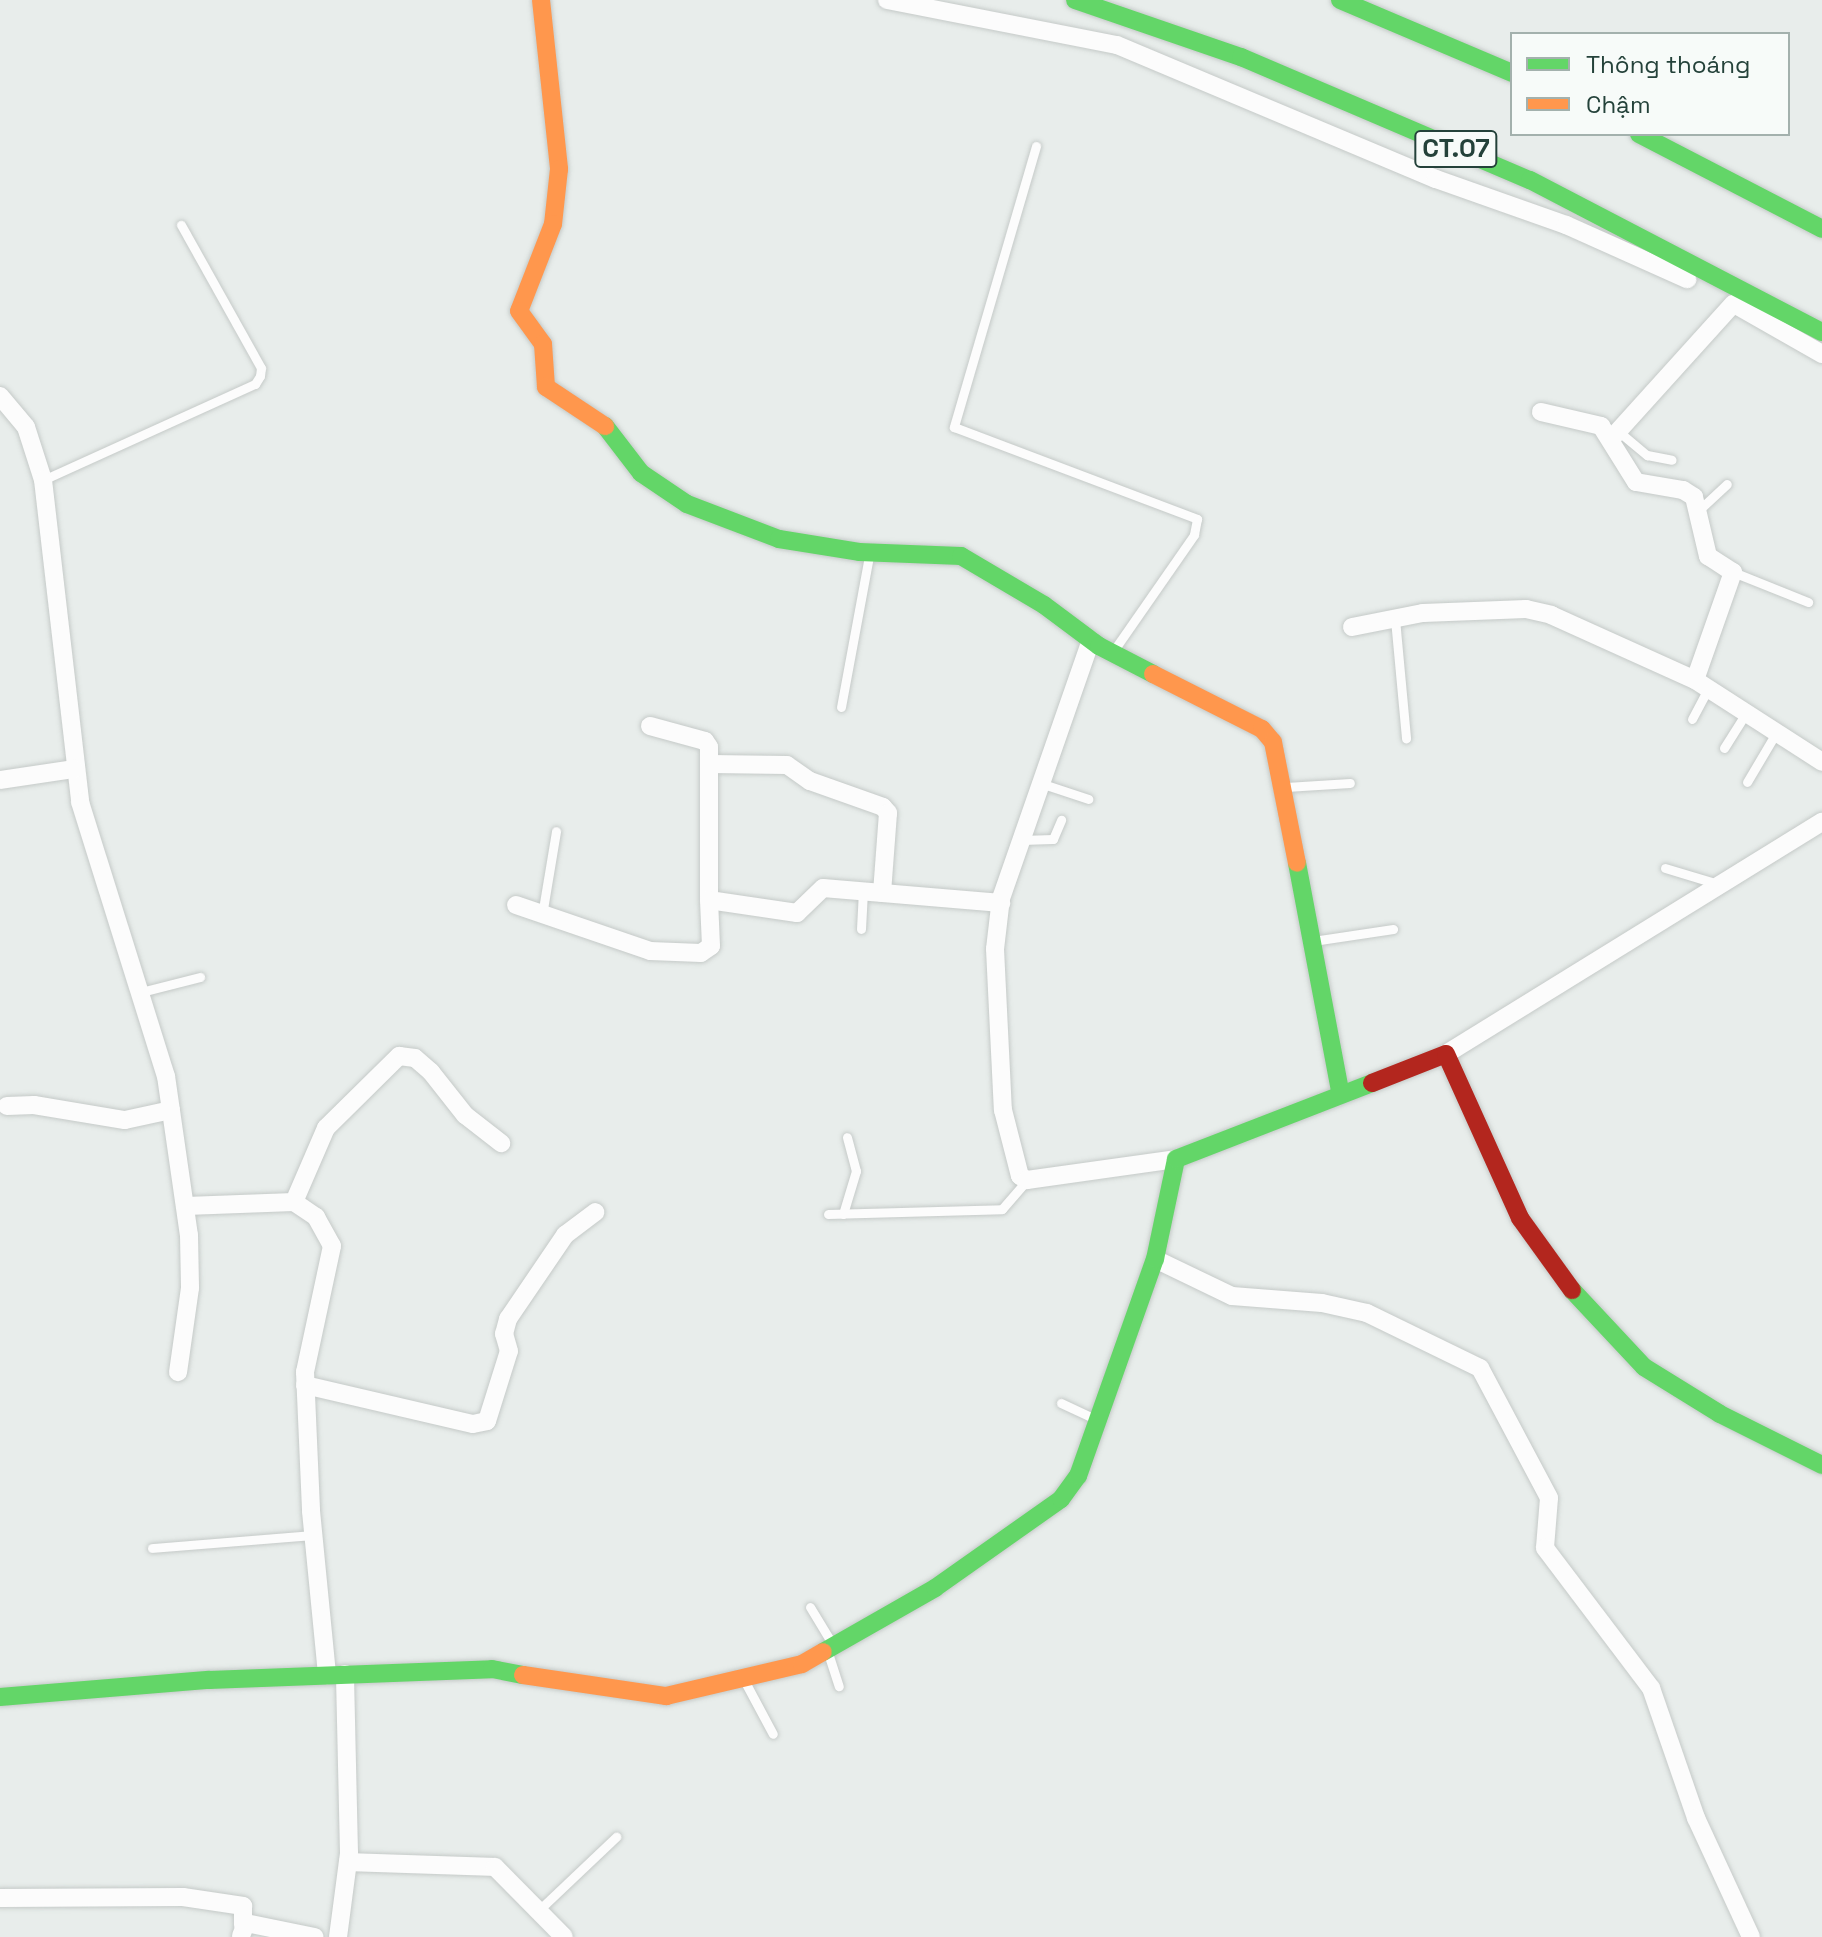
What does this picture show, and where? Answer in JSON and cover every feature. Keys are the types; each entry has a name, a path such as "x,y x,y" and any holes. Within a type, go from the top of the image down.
{"main road":[{"path":"541,0 559,169 553,224 519,311 543,344 546,387 602,422 641,473 687,504 779,539 870,552 961,556 1044,605 1112,653 1262,729 1273,742 1284,787 1309,941 1340,1091"},
{"name":"CT.07","path":"1075,0 1241,57 1530,180 1822,332"},
{"path":"1340,0 1510,72"},
{"path":"1643,136 1822,229"},
{"path":"0,1697 336,1674 492,1669 639,1696 666,1696 802,1664 935,1588 1061,1499 1078,1476 1155,1259 1176,1159 1340,1091 1446,1054 1520,1218 1580,1301 1644,1367 1720,1414 1822,1465"}],"street":[{"path":"887,0 1117,45 1436,179 1566,225 1733,304 1822,354"},
{"path":"1614,435 1733,304"},
{"path":"0,396 26,427 43,480 74,769 87,830 166,1076 186,1206 190,1288 178,1372"},
{"path":"1541,412 1601,426 1614,435 1636,482 1690,493 1699,510 1708,556 1733,572 1701,685"},
{"path":"1352,627 1395,619 1526,609 1551,615 1701,685 1822,762"},
{"path":"1091,640 1019,840 1001,903 995,949 1003,1110 1020,1176 1027,1180 1176,1159"},
{"path":"516,905 650,951 701,953 711,946 710,764 705,741 650,726"},
{"path":"710,764 787,765 810,781 883,807 888,813 872,892"},
{"path":"0,780 74,769"},
{"path":"1446,1054 1822,822"},
{"path":"709,900 797,913 823,888 1001,903"},
{"path":"294,1202 326,1128 399,1056 415,1058 431,1072 478,1128 501,1143"},
{"path":"7,1106 34,1105 125,1120 171,1110"},
{"path":"186,1206 294,1202 316,1217 332,1246 305,1385 314,1535 336,1674 348,1862 338,1937"},
{"path":"305,1385 473,1424 487,1421 509,1351 504,1334 508,1319 565,1235 595,1212"},
{"path":"1155,1259 1232,1296 1322,1303 1367,1313 1480,1368 1549,1498 1545,1548 1651,1688 1696,1818 1751,1937"},
{"path":"348,1862 429,1868 480,1863 495,1867 564,1937"},
{"path":"0,1898 183,1897 243,1906 242,1931 315,1937"}],"lane":[{"path":"1036,146 954,427 1197,519 1194,535 1112,653"},
{"path":"43,480 255,384 260,376 261,368 181,225"},
{"path":"1614,435 1647,455 1672,460"},
{"path":"1699,510 1727,484"},
{"path":"841,707 870,552"},
{"path":"1733,572 1808,602"},
{"path":"1395,619 1406,738"},
{"path":"1692,719 1701,685"},
{"path":"1724,748 1746,713"},
{"path":"1747,782 1776,733"},
{"path":"1040,783 1088,799"},
{"path":"1284,787 1350,783"},
{"path":"1019,840 1053,839 1061,820"},
{"path":"542,915 556,831"},
{"path":"1665,868 1722,885"},
{"path":"861,929 872,892"},
{"path":"1309,941 1393,929"},
{"path":"141,992 200,977"},
{"path":"843,1214 856,1171 847,1137"},
{"path":"828,1214 1002,1209 1027,1180"},
{"path":"1061,1403 1098,1420"},
{"path":"152,1548 314,1535"},
{"path":"810,1607 830,1648 839,1686"},
{"path":"742,1677 773,1734"},
{"path":"538,1911 616,1837"}],"traffic: fast":[{"path":"1075,0 1241,57 1530,180 1822,332"},
{"path":"1340,0 1510,72"},
{"path":"1643,136 1822,229"},
{"path":"605,426 641,473 687,504 779,539 859,552 961,556 1044,605 1099,646 1153,674"},
{"path":"1297,863 1340,1091"},
{"path":"823,1652 935,1588 1061,1499 1078,1476 1155,1259 1176,1159 1372,1083"},
{"path":"1572,1290 1644,1367 1720,1414 1822,1465"},
{"path":"0,1697 209,1680 492,1669 523,1675"}],"traffic: slow":[{"path":"541,0 559,169 553,224 519,311 543,344 546,387 605,426"},
{"path":"1153,674 1262,729 1273,742 1297,863"},
{"path":"523,1675 666,1696 802,1664 823,1652"}],"traffic: jam":[{"path":"1372,1083 1446,1054 1520,1218 1572,1290"}]}
